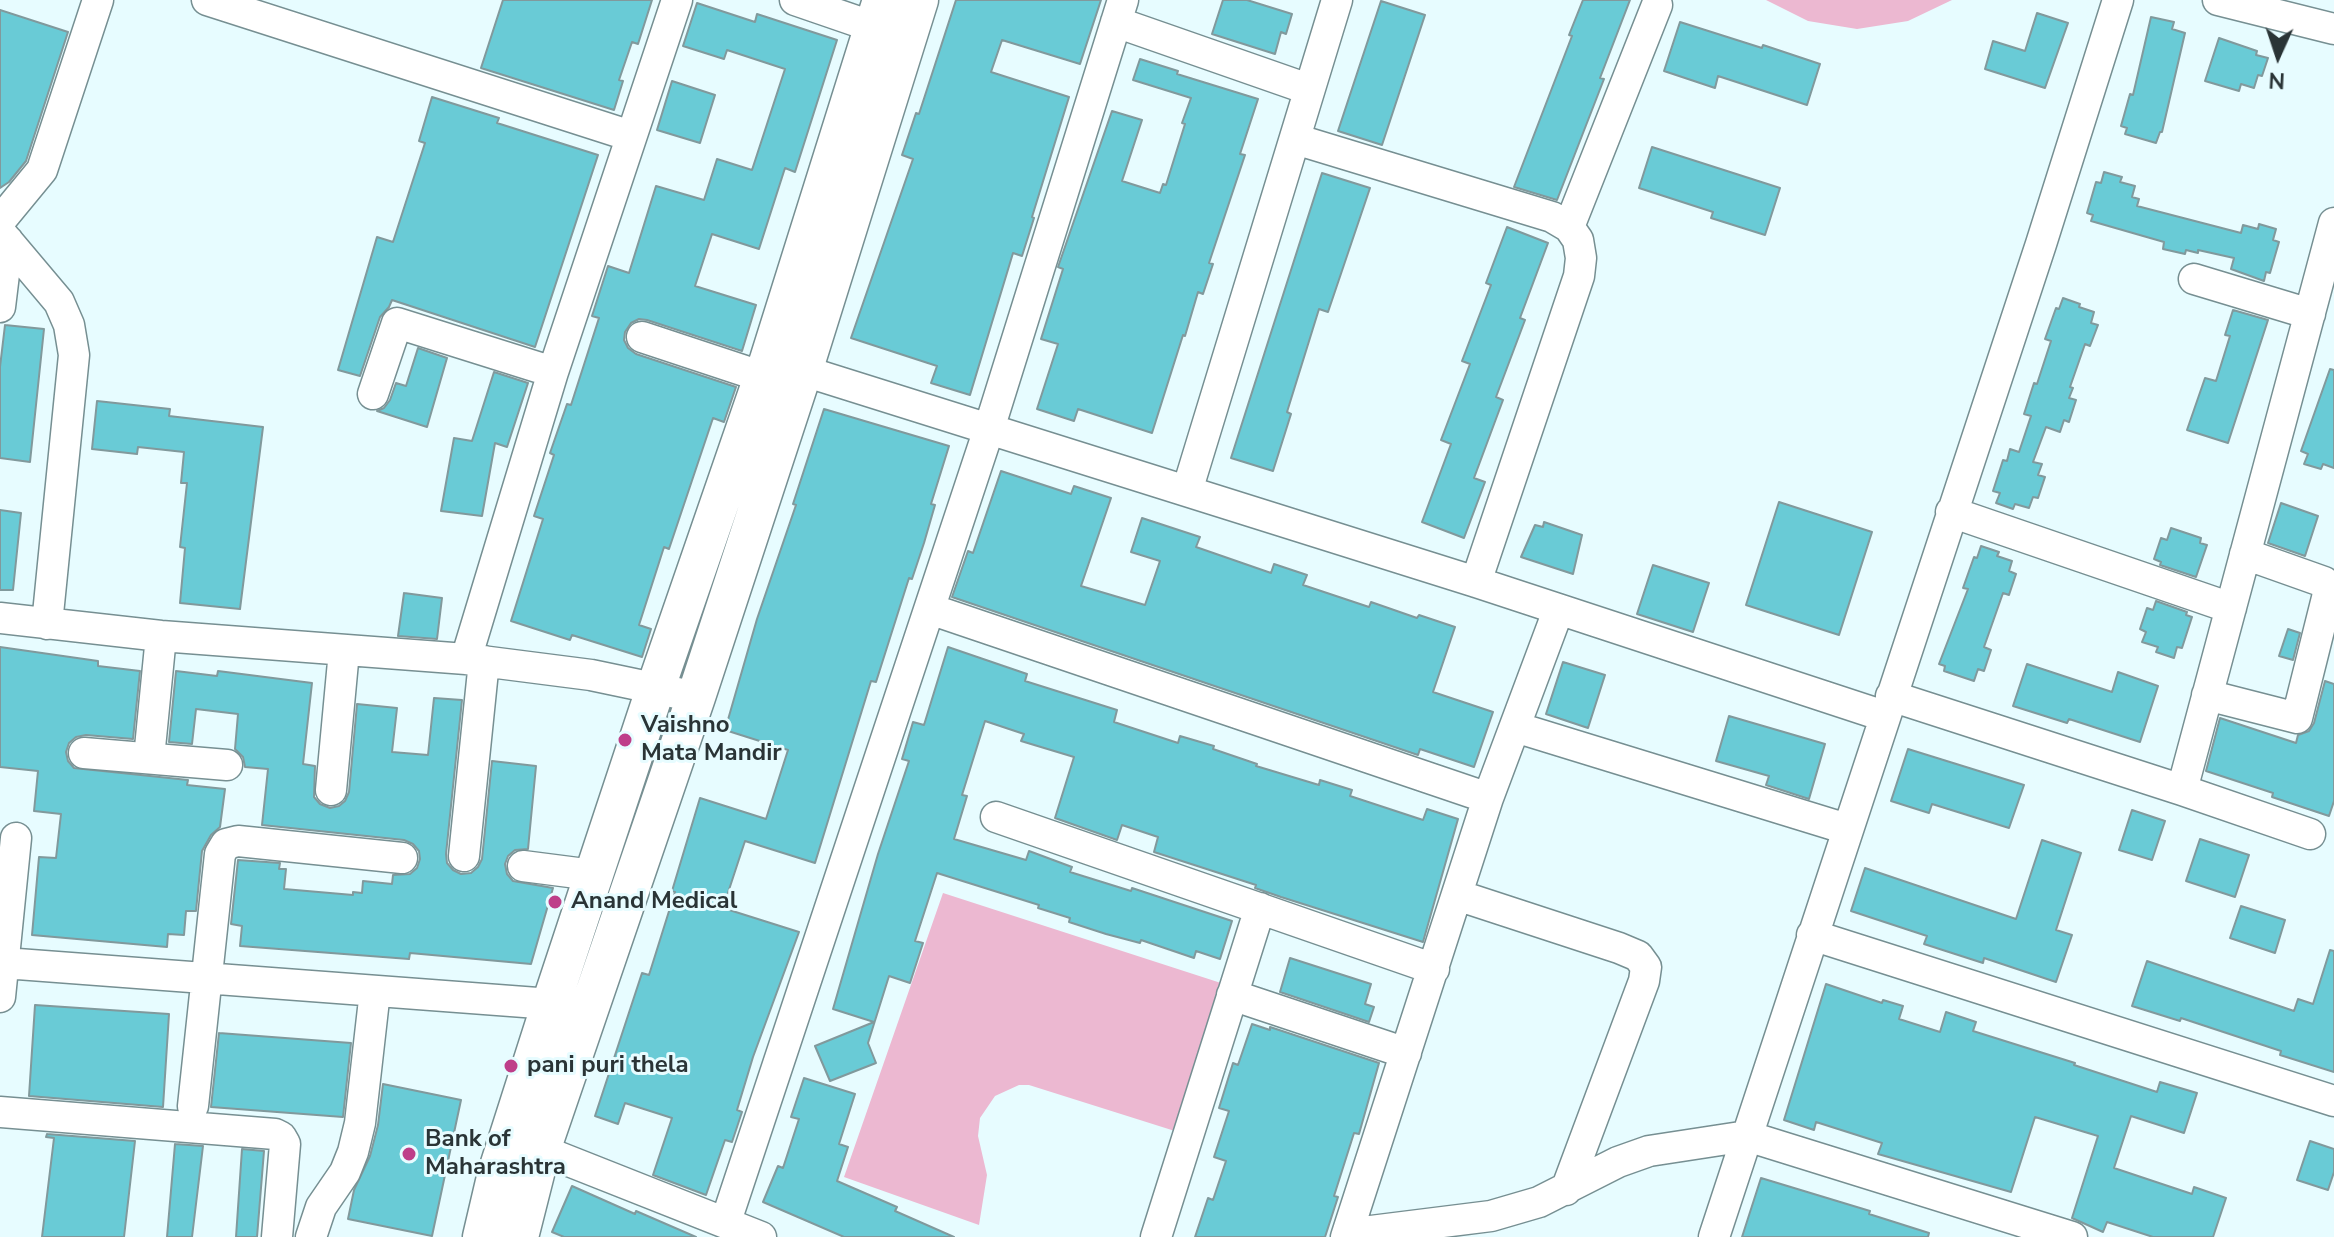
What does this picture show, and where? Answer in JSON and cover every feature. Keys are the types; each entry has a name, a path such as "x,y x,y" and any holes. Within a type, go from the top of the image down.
{"main road":[{"path":"519,1237 541,1150 696,697 778,369 887,21 919,0"},
{"path":"482,1237 497,1173 656,687 778,369"}],"street":[{"path":"0,307 3,231 42,170 98,0"},
{"path":"207,0 631,136"},
{"path":"464,856 475,660 553,372 677,0"},
{"path":"795,0 887,21"},
{"path":"1187,491 1337,0"},
{"path":"1714,1237 2118,0"},
{"path":"2218,0 2334,29"},
{"path":"1569,227 1657,5"},
{"path":"726,1221 989,429 1119,11 1308,89"},
{"path":"1295,139 1552,217 1569,227 1578,240 1581,258 1579,276 1476,582"},
{"path":"2182,790 2334,223"},
{"path":"3,231 59,302 69,325 74,355 47,624"},
{"path":"2194,279 2310,314"},
{"path":"373,394 397,323 553,372"},
{"path":"642,337 778,369 989,429 1476,582 1558,611 2182,790 2310,834"},
{"path":"1951,512 2231,608"},
{"path":"2207,695 2297,718 2328,594 2324,582 2245,554"},
{"path":"930,609 1488,798"},
{"path":"1558,611 1488,798 1346,1236 1487,1227 1618,1162 1649,1151 1747,1136 2072,1237"},
{"path":"0,618 161,636 475,660 656,687 696,697"},
{"path":"149,758 161,636"},
{"path":"331,790 344,651"},
{"path":"1515,727 1847,829"},
{"path":"84,753 227,765"},
{"path":"996,817 1434,969"},
{"path":"0,997 16,838"},
{"path":"193,1106 220,854 226,844 238,841 402,858"},
{"path":"523,866 593,875"},
{"path":"1457,895 1619,948 1638,956 1646,967 1644,981 1566,1190"},
{"path":"1156,1237 1260,908"},
{"path":"1812,935 2334,1101"},
{"path":"4,963 551,1004"},
{"path":"311,1237 321,1207 345,1172 353,1152 360,1123 375,991"},
{"path":"1232,995 1406,1053"},
{"path":"0,1112 275,1134 285,1144 277,1237"},
{"path":"541,1150 761,1237"}],"shaded area":[{"path":"1766,0 1952,0 1908,21 1857,29 1808,21"},
{"path":"943,893 1224,984 1178,1132 1029,1085 1019,1085 995,1096 980,1118 978,1136 987,1175 979,1225 844,1177"}],"building":[{"path":"503,0 652,0 638,44 632,42 619,80 623,81 614,110 481,68"},
{"path":"956,0 1101,0 1080,64 1002,40 991,72 1069,97 1022,256 1013,253 970,395 931,383 937,366 851,338 913,159 902,155 916,113 919,114"},
{"path":"1223,0 1247,0 1292,14 1286,34 1281,32 1275,54 1212,34"},
{"path":"1583,0 1630,0 1600,78 1604,79 1557,200 1514,187"},
{"path":"1381,1 1425,15 1382,145 1338,131"},
{"path":"697,3 755,22 757,14 837,40 795,172 785,168 759,249 712,234 695,286 756,305 742,351 647,320 639,319 631,323 625,332 624,340 628,348 636,354 736,387 724,422 713,418 669,549 664,547 639,625 651,629 642,657 572,635 570,640 511,621 543,519 534,516 554,455 550,453 567,404 571,405 599,318 592,316 608,266 629,273 656,186 704,200 717,159 752,170 785,69 727,50 724,59 683,46"},
{"path":"0,10 68,32 26,161 0,188"},
{"path":"2037,13 2068,23 2045,88 1985,69 1993,41 2025,51"},
{"path":"2151,17 2174,22 2172,29 2185,33 2162,132 2156,143 2125,134 2127,128 2121,126 2130,94 2133,95"},
{"path":"1680,22 1820,64 1807,105 1718,76 1715,88 1664,71"},
{"path":"2219,38 2268,58 2254,88 2241,84 2239,91 2205,81"},
{"path":"1140,59 1258,99 1240,154 1245,155 1209,263 1213,264 1203,294 1198,292 1152,433 1078,409 1074,421 1037,409 1058,344 1041,339 1063,269 1058,267 1112,111 1142,120 1122,181 1160,193 1163,184 1166,185 1185,124 1182,123 1191,98 1133,80"},
{"path":"672,81 715,95 700,143 657,130"},
{"path":"432,97 499,118 497,123 598,155 535,347 392,300 380,317 360,376 338,370 377,237 393,242 425,143 419,141"},
{"path":"1652,147 1780,188 1765,235 1711,218 1713,212 1639,188"},
{"path":"2104,172 2122,177 2120,182 2135,186 2132,197 2139,199 2137,206 2241,233 2243,225 2258,229 2259,224 2276,229 2273,240 2279,242 2270,273 2266,272 2264,281 2231,269 2234,258 2198,250 2198,253 2186,250 2185,254 2163,249 2164,242 2091,221 2093,215 2087,213 2096,182 2101,183"},
{"path":"1322,173 1370,188 1328,312 1319,309 1287,412 1291,414 1273,471 1231,458"},
{"path":"1507,227 1548,243 1520,318 1525,320 1496,397 1503,400 1474,478 1485,482 1464,538 1422,522 1451,444 1441,440 1470,364 1462,361 1491,285 1486,283"},
{"path":"2063,298 2094,312 2091,323 2098,325 2090,346 2085,344 2070,387 2073,388 2069,398 2076,400 2069,422 2064,420 2060,432 2046,427 2033,462 2042,464 2038,475 2045,477 2038,498 2033,497 2029,508 2015,504 2013,509 1996,503 2000,493 1993,491 2010,449 2019,452 2031,416 2024,414 2051,341 2045,339"},
{"path":"2233,310 2268,320 2228,443 2187,430 2205,378 2216,381 2230,336 2225,335"},
{"path":"5,325 44,329 30,462 0,458 0,367"},
{"path":"418,348 447,358 427,427 377,411 390,400 396,383 406,386"},
{"path":"2330,369 2334,370 2334,468 2323,464 2321,469 2304,464 2308,454 2301,451"},
{"path":"494,372 528,383 507,447 495,443 482,516 441,511 454,438 472,441"},
{"path":"97,401 170,409 169,416 263,427 240,609 180,603 185,548 180,547 187,483 181,483 184,452 138,447 137,454 92,449"},
{"path":"824,409 949,446 931,504 935,505 924,543 912,579 909,578 876,682 871,681 815,863 745,841 723,908 799,932 753,1057 737,1110 742,1112 732,1142 725,1140 706,1195 653,1175 672,1118 625,1103 618,1124 595,1116 642,973 649,975 700,798 766,819 788,750 725,730"},
{"path":"1001,471 1071,494 1074,486 1111,498 1081,586 1145,605 1160,561 1131,552 1142,518 1200,537 1196,547 1271,573 1274,564 1307,575 1303,585 1369,607 1371,602 1455,627 1433,692 1493,712 1474,767 1420,749 1418,755 952,597 968,551 973,553"},
{"path":"1779,502 1872,532 1839,635 1746,605"},
{"path":"2281,503 2318,516 2305,556 2268,543"},
{"path":"0,510 21,513 13,590 0,590"},
{"path":"1544,522 1582,535 1573,574 1521,557 1535,525 1543,527"},
{"path":"2171,528 2201,538 2200,543 2207,545 2196,577 2160,565 2161,562 2154,559 2161,538 2167,540"},
{"path":"1981,546 1999,552 1997,556 2012,561 2009,571 2016,574 2009,595 2003,593 1984,647 1991,650 1984,671 1978,669 1974,681 1944,671 1945,666 1939,664 1968,589 1963,588 1974,557 1977,558"},
{"path":"1653,565 1709,583 1693,632 1637,614"},
{"path":"404,593 442,598 437,639 398,636"},
{"path":"2156,601 2187,612 2186,615 2192,617 2182,648 2177,647 2174,658 2156,652 2158,647 2142,642 2146,632 2140,629 2147,608 2153,610"},
{"path":"2288,629 2300,633 2293,660 2279,656"},
{"path":"0,647 98,661 98,666 140,671 133,739 76,737 69,743 66,752 74,768 188,780 187,785 225,789 220,827 202,851 196,911 186,911 184,935 168,934 167,947 32,935 39,857 56,858 61,814 34,811 38,771 0,767"},
{"path":"948,647 1027,674 1025,681 1117,710 1114,722 1178,743 1180,736 1214,746 1213,749 1256,766 1319,785 1320,780 1352,790 1350,796 1423,820 1427,809 1458,819 1423,942 1154,852 1158,837 1122,825 1117,840 1055,818 1074,757 1021,741 1024,734 985,721 962,795 967,796 954,839 1026,860 1029,851 1072,867 1070,872 1131,891 1132,888 1232,921 1220,959 1196,951 1194,958 1141,940 1140,943 1106,934 1069,922 1070,918 1038,908 1039,905 937,873 915,941 923,943 910,983 889,976 868,1043 876,1063 830,1081 815,1046 874,1022 833,1009 909,761 902,759 913,722 924,725"},
{"path":"1563,662 1605,675 1588,728 1546,714"},
{"path":"2027,664 2112,692 2118,672 2158,686 2140,742 2069,719 2067,723 2013,706"},
{"path":"176,671 217,676 218,671 312,683 303,764 315,766 314,797 330,808 345,801 349,792 357,704 397,708 392,752 428,755 434,698 462,700 447,863 461,874 471,873 482,859 492,761 536,766 528,849 515,850 505,864 507,874 513,881 553,888 531,964 410,953 409,959 240,946 242,926 231,924 238,860 280,863 279,869 286,869 284,889 353,895 353,892 362,893 363,881 392,884 393,875 410,874 417,868 419,851 404,840 262,825 268,769 245,767 243,757 235,749 238,714 196,709 192,744 169,742"},
{"path":"2325,681 2334,684 2334,801 2329,816 2206,771 2220,718 2296,743 2298,735 2309,731 2314,723"},
{"path":"1729,716 1825,744 1809,799 1766,785 1769,776 1716,761"},
{"path":"1908,749 2024,785 2009,828 1932,804 1929,813 1891,801"},
{"path":"2132,810 2165,821 2152,860 2119,850"},
{"path":"2200,839 2249,855 2235,897 2186,881"},
{"path":"2042,840 2081,853 2056,930 2072,935 2056,982 1984,958 1983,963 1924,944 1927,936 1851,911 1865,868 2016,919"},
{"path":"2241,906 2285,920 2275,953 2230,938"},
{"path":"2330,950 2334,951 2334,1072 2181,1018 2180,1021 2132,1006 2147,961 2294,1011 2298,999 2313,1004"},
{"path":"1290,958 1371,984 1365,1004 1374,1007 1369,1022 1280,992"},
{"path":"1826,984 1882,1003 1883,1000 1903,1006 1899,1019 1940,1032 1946,1012 1976,1022 1973,1031 2157,1092 2160,1082 2197,1093 2184,1133 2131,1116 2114,1168 2192,1194 2194,1187 2226,1198 2213,1237 2153,1237 2107,1222 2103,1232 2072,1218 2098,1136 2035,1117 2011,1192 1878,1154 1882,1143 1816,1122 1814,1130 1784,1120"},
{"path":"35,1005 169,1014 163,1107 29,1096"},
{"path":"1252,1024 1270,1030 1270,1027 1379,1063 1359,1134 1354,1133 1334,1196 1338,1197 1325,1237 1195,1237 1208,1198 1213,1200 1226,1161 1214,1157 1229,1111 1219,1108 1233,1063 1238,1065"},
{"path":"219,1033 351,1043 343,1117 211,1107"},
{"path":"804,1078 855,1094 839,1144 848,1147 837,1181 897,1207 895,1211 954,1237 844,1237 763,1202 778,1166 783,1168 799,1119 791,1117"},
{"path":"383,1084 461,1100 432,1236 348,1219 354,1190 370,1156"},
{"path":"47,1134 135,1141 124,1237 42,1237 54,1138 46,1137"},
{"path":"2310,1141 2334,1149 2334,1172 2328,1190 2297,1180"},
{"path":"175,1144 203,1146 192,1237 167,1237"},
{"path":"242,1149 264,1151 257,1237 236,1237"},
{"path":"1761,1178 1870,1211 1869,1214 1929,1233 1928,1237 1742,1237"},
{"path":"572,1186 696,1237 564,1237 552,1232"}],"place":[{"name":"Vaishno Mata Mandir","path":"625,740"},
{"name":"Anand Medical","path":"555,902"},
{"name":"pani puri thela","path":"511,1066"},
{"name":"Bank of Maharashtra","path":"409,1154"}]}
